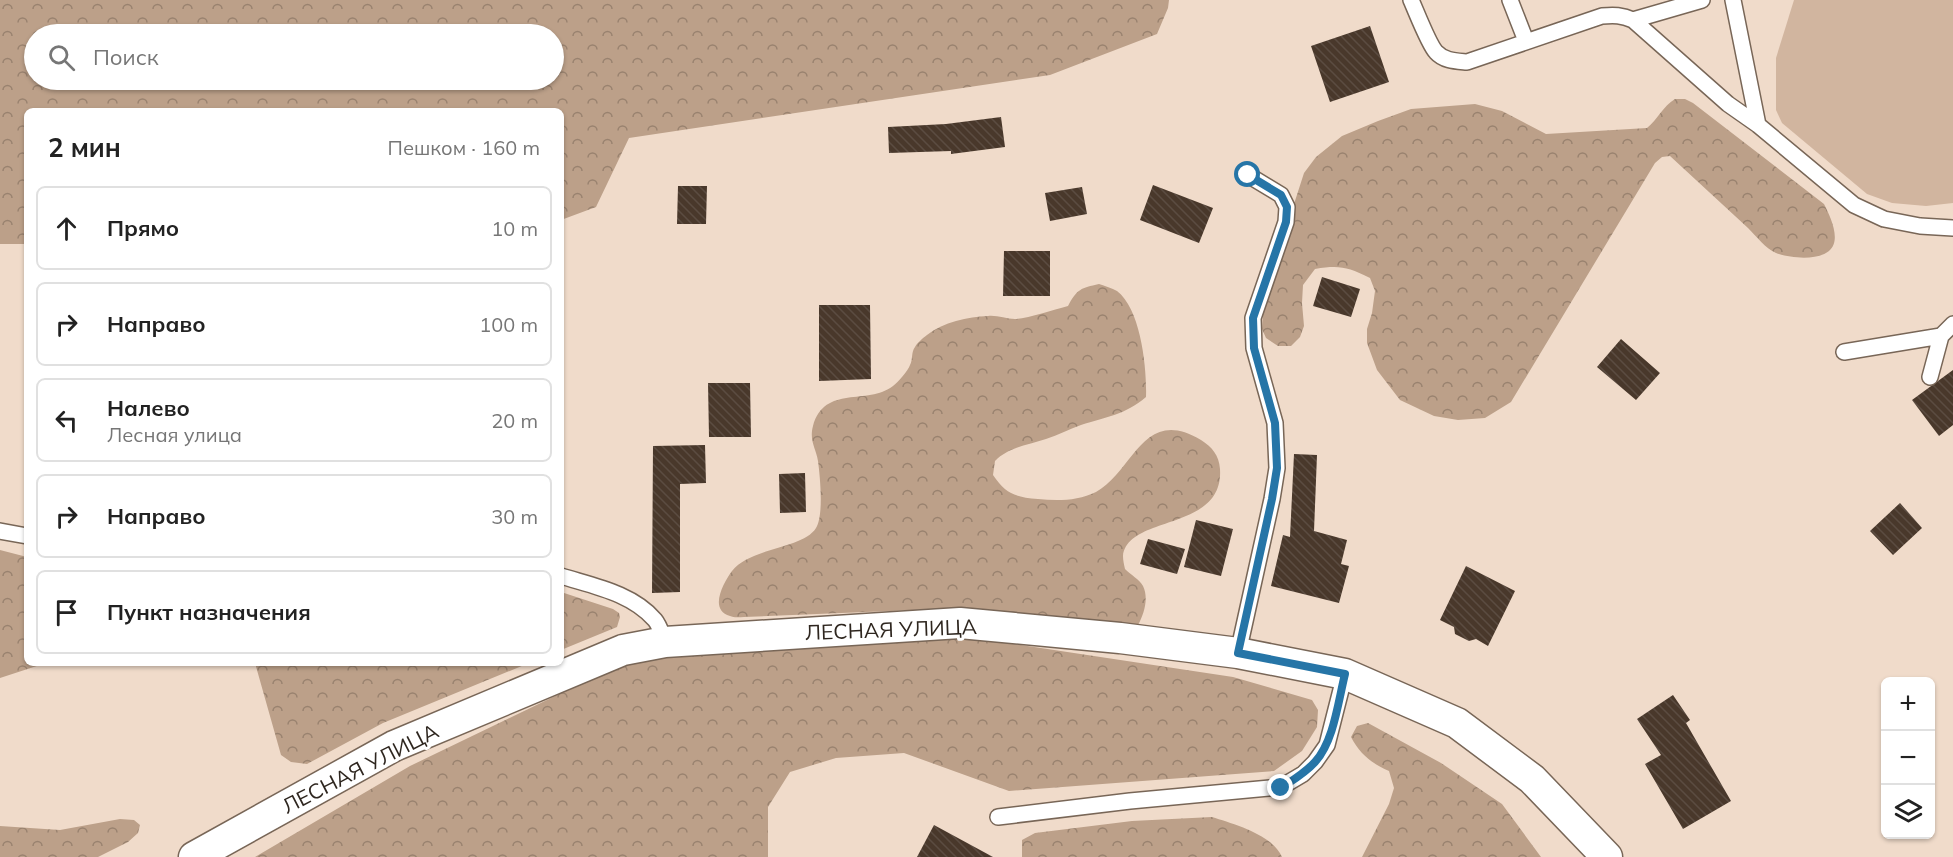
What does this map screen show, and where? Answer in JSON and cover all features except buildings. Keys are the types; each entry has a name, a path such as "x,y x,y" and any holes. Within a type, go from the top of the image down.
{"street":[{"name":"ЛЕСНАЯ УЛИЦА","path":"194,857 394,746 623,650 665,642 960,622 1120,638 1238,653 1345,674 1456,723 1532,779 1607,857"}],"lane":[{"path":"1411,0 1435,51 1444,58 1454,61 1467,62 1602,16 1618,15 1633,20 1728,104 1758,125 1854,205 1884,219 1920,226 1953,228"},
{"path":"1510,0 1526,41"},
{"path":"1633,20 1702,0"},
{"path":"1733,0 1758,125"},
{"path":"1238,653 1277,468 1275,423 1254,348 1253,318 1286,222 1287,207 1281,195 1248,175"},
{"path":"1930,377 1941,336 1953,324"},
{"path":"1844,352 1941,336"},
{"path":"0,531 24,535"},
{"path":"564,577 616,593 639,607 656,621 665,642"},
{"path":"998,817 1131,801 1281,788 1302,774 1327,746 1345,674"}],"shaded area":[{"path":"1794,0 1953,0 1953,203 1926,206 1892,203 1867,194 1782,123 1776,110 1776,58"}],"green space":[{"path":"0,0 1169,0 1157,34 1050,75 629,138 596,207 564,219 564,108 24,108 24,244 0,244"},
{"path":"1675,99 1685,99 1693,103 1824,204 1835,234 1835,241 1829,251 1803,258 1772,251 1670,156 1662,157 1655,163 1511,402 1485,418 1458,420 1434,416 1400,400 1377,370 1367,343 1367,329 1375,291 1370,278 1355,271 1337,267 1315,269 1303,285 1304,326 1300,337 1291,346 1278,346 1266,338 1262,329 1263,313 1293,223 1294,204 1304,173 1316,157 1342,136 1411,109 1475,104 1502,111 1546,134 1647,128"},
{"path":"1099,284 1117,291 1132,311 1144,356 1146,397 1123,412 1006,452 995,461 993,475 1002,486 1017,496 1067,500 1096,492 1109,482 1141,445 1152,436 1165,430 1181,431 1201,440 1212,449 1220,469 1217,489 1207,503 1192,513 1141,534 1129,543 1123,556 1125,569 1140,582 1145,591 1145,606 1138,625 1125,627 964,608 737,617 723,613 719,602 720,595 732,571 751,557 789,545 809,535 816,528 821,505 818,461 812,431 819,413 827,405 837,400 883,392 893,386 909,367 917,344 933,330 956,321 972,318 991,316 1015,319 1041,314 1068,306 1080,290"},
{"path":"0,550 24,556 24,666 37,666 0,678"},
{"path":"564,593 613,609 619,613 620,617 617,627 564,649"},
{"path":"962,636 1233,677 1312,700 1318,710 1317,727 1302,751 1274,771 1009,791 904,753 836,758 790,772 768,807 768,857 255,857 410,766 628,661 670,654"},
{"path":"256,666 522,666 383,723 307,764 291,762 281,755"},
{"path":"1368,723 1441,763 1502,804 1541,857 1362,857 1389,804 1394,788 1389,771 1367,757 1351,737 1357,726"},
{"path":"1212,817 1262,837 1277,849 1282,857 1022,857 1022,840 1035,833 1132,821"},
{"path":"120,819 134,820 140,825 138,833 128,842 98,857 0,857 0,826 60,830"}],"route":[{"path":"1248,175 1281,195 1287,207 1286,222 1253,318 1254,348 1275,423 1277,468 1238,653 1345,674 1327,746 1302,774 1281,788"}]}
